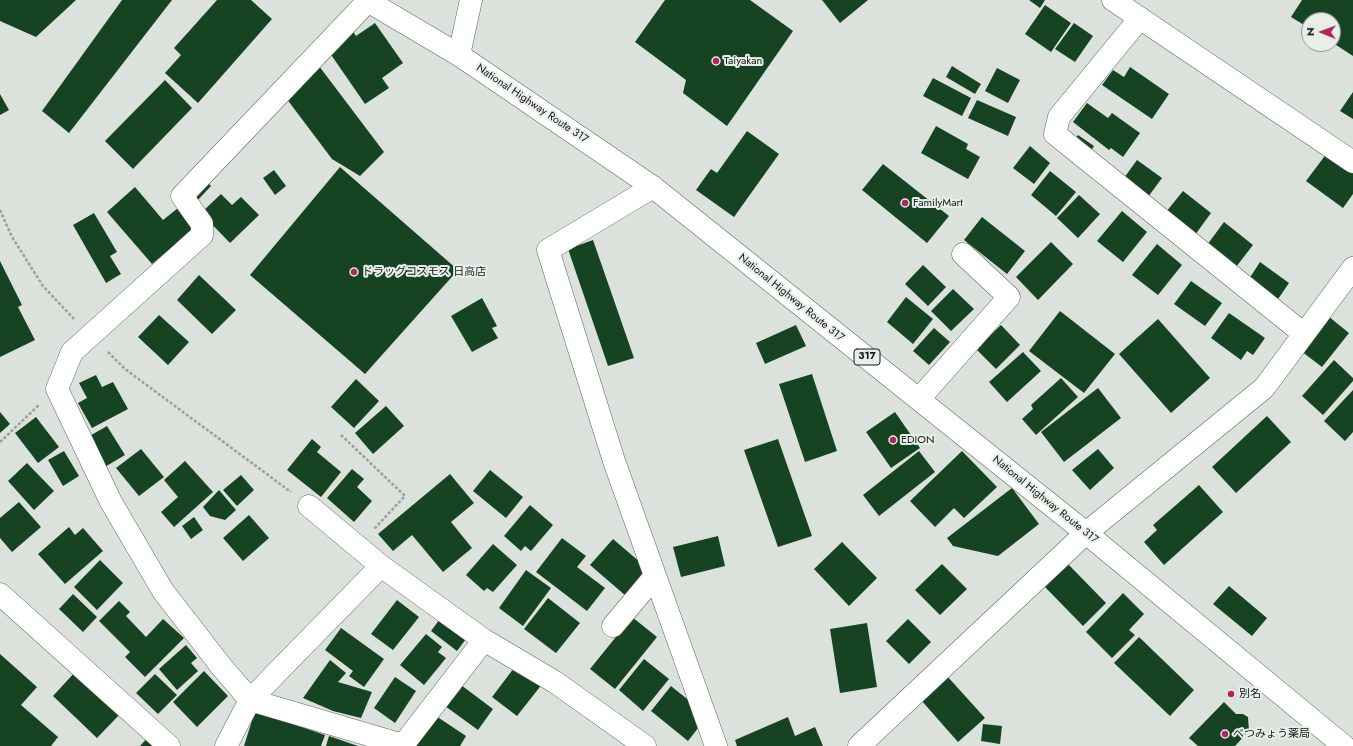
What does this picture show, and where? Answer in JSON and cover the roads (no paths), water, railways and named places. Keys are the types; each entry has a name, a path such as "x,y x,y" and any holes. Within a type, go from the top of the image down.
{"main road":[{"path":"459,56 471,0"},
{"path":"1113,0 1353,162"},
{"path":"367,1 182,196 202,224 202,235 89,335 72,352 56,389 111,502 162,591 221,666 250,700 403,745 484,640"},
{"name":"National Highway Route 317","path":"367,1 459,56 653,187 1086,533 1344,746"},
{"path":"1140,18 1059,117 1055,134 1304,334"},
{"path":"653,187 548,250 614,461 716,746"},
{"path":"919,399 1009,297 963,254"},
{"path":"859,746 1086,533 1264,388 1353,268"},
{"path":"309,506 381,566 484,640 555,682 645,746"},
{"path":"226,746 250,700 381,566"},
{"path":"613,626 655,576"},
{"path":"0,594 169,746"}],"place":[{"name":"Taiyakan","path":"716,61"},
{"name":"FamilyMart","path":"905,203"},
{"name":"ドラッグコスモス 日高店","path":"354,272"},
{"name":"EDION","path":"893,440"},
{"name":"別名","path":"1231,694"},
{"name":"べつみょう薬局","path":"1225,734"}]}
